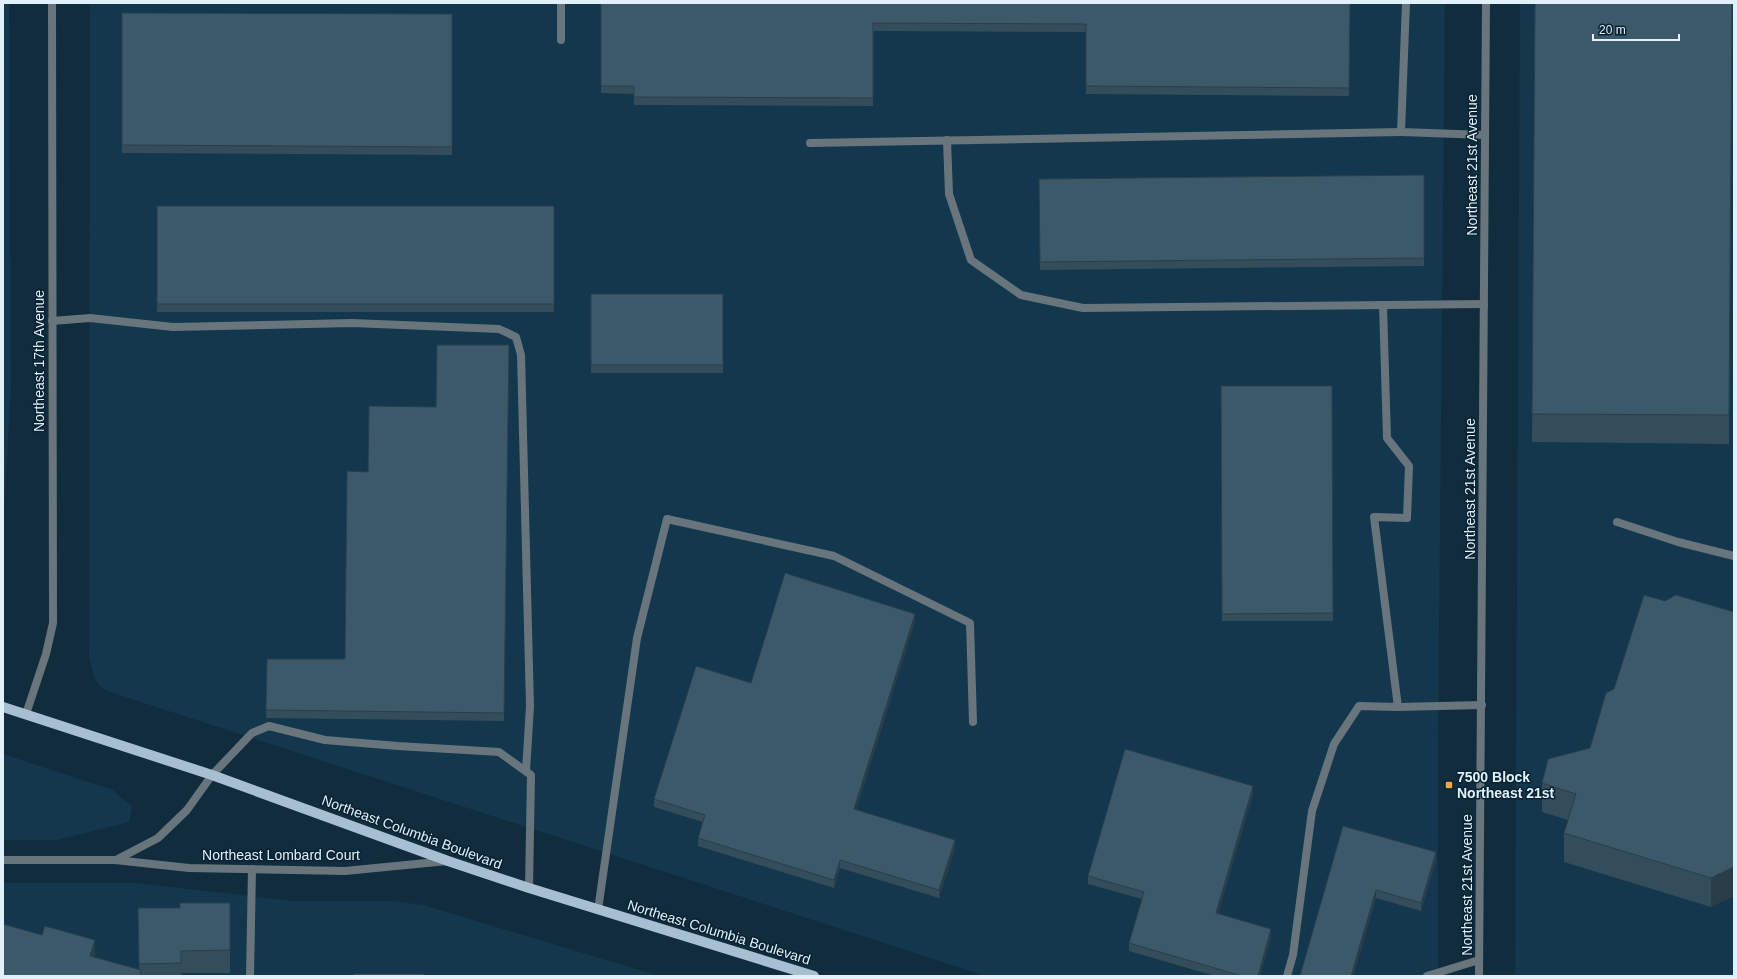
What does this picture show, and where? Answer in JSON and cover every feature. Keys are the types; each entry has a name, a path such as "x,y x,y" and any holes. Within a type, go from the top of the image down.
{"main road":[{"name":"Northeast Columbia Boulevard","path":"3,707 212,775 448,861 529,888 814,976"}],"street":[{"name":"Northeast 17th Avenue","path":"26,714 46,654 53,623 52,3"},
{"path":"561,3 561,40"},
{"path":"1401,132 1406,3"},
{"name":"Northeast 21st Avenue","path":"1479,976 1486,3"},
{"path":"810,143 1401,132 1485,135"},
{"path":"948,140 949,194 971,260 1021,295 1083,308 1484,304"},
{"path":"1383,305 1386,438 1409,466 1407,518 1374,517 1398,707"},
{"path":"52,321 90,318 173,327 352,323 499,329 516,337 521,355 530,706 526,771 531,775 529,888"},
{"path":"598,910 636,638 668,520 834,556 970,623 973,722"},
{"path":"1617,522 1678,542 1734,556"},
{"path":"1286,976 1293,955 1312,812 1334,744 1359,706 1398,707 1482,705"},
{"name":"Northeast Lombard Court","path":"115,860 158,838 187,810 212,775 252,732 269,726 325,740 499,752 526,771"},
{"name":"Northeast Lombard Court","path":"3,860 115,860 189,868 345,871 448,861"},
{"path":"250,976 252,869"},
{"path":"1427,976 1479,960"}],"shaded area":[{"path":"3,3 9,3 11,391 3,524"},
{"path":"90,3 1445,3 1438,733 1438,976 986,976 110,692 100,686 94,677 89,656"},
{"path":"1520,3 1734,3 1734,976 1515,976"},
{"path":"3,754 113,790 132,807 129,822 57,840 3,840"},
{"path":"3,883 136,883 292,901 393,901 423,905 659,976 3,976"}],"building":[{"path":"601,3 1350,3 1349,88 1086,86 1086,24 873,23 873,98 634,97 634,86 601,86"},
{"path":"1535,3 1732,3 1729,415 1532,414"},
{"path":"122,13 452,14 452,147 122,145"},
{"path":"1424,175 1424,258 1040,262 1039,179"},
{"path":"157,206 554,206 554,304 157,304"},
{"path":"591,294 723,294 723,365 591,365"},
{"path":"437,345 509,345 504,713 266,710 267,659 345,659 347,471 368,472 369,406 436,407"},
{"path":"1221,386 1332,386 1333,613 1222,614"},
{"path":"785,573 915,614 854,809 955,840 939,890 840,860 834,880 698,838 705,815 654,799 696,666 751,683"},
{"path":"1644,595 1665,601 1676,595 1734,612 1734,867 1711,878 1564,833 1576,794 1542,783 1548,759 1590,748 1606,693 1614,689"},
{"path":"1125,749 1253,786 1216,913 1271,929 1258,976 1242,976 1129,943 1144,892 1088,876"},
{"path":"1343,826 1436,852 1421,903 1376,890 1351,976 1300,976"},
{"path":"180,903 230,903 230,950 181,951 181,963 139,964 138,908 180,908"},
{"path":"3,924 42,935 45,926 95,940 90,956 141,970 140,976 3,976"},
{"path":"354,974 424,974 424,976 354,976"}],"place":[{"name":"7500 Block Northeast 21st","path":"1449,785"}]}
